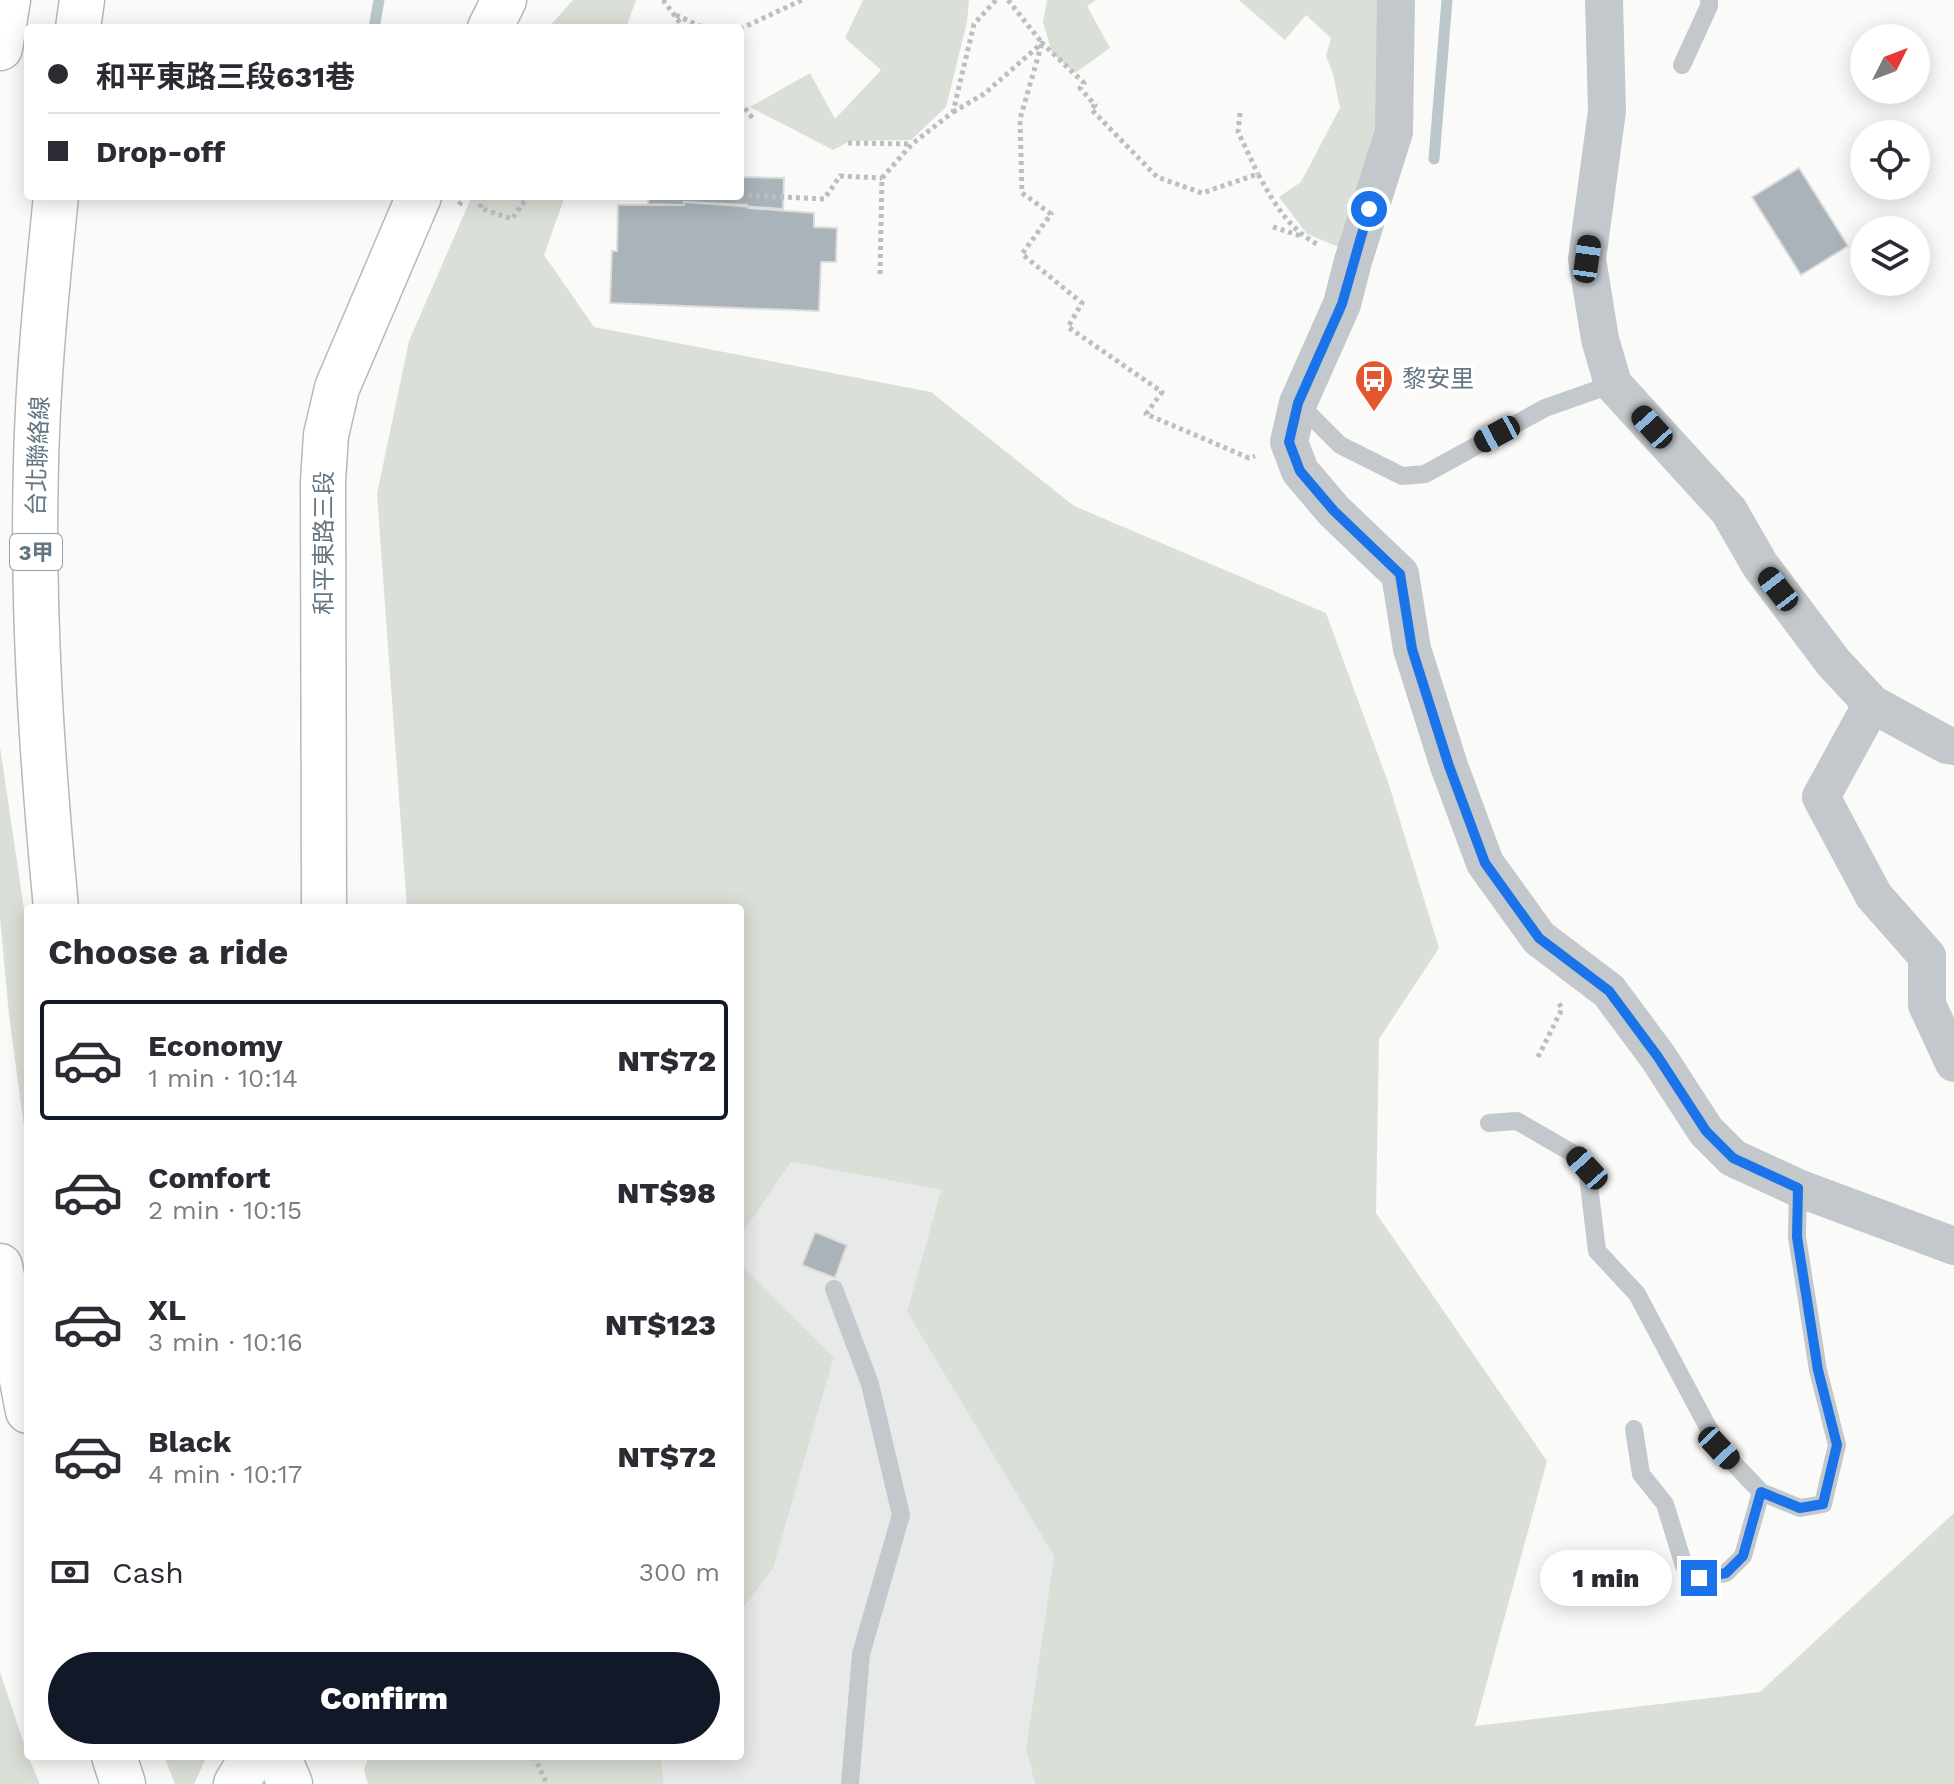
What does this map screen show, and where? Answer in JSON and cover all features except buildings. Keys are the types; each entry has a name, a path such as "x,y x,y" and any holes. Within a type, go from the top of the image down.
{"main road":[{"path":"0,48 8,0"},
{"path":"79,24 82,0"},
{"path":"492,24 504,0"},
{"name":"台北聯絡線","path":"56,200 45,297 36,463 36,619 43,767 56,904"},
{"name":"和平東路三段","path":"324,904 323,481 326,435 337,388 440,201"},
{"path":"0,1266 24,1390"},
{"path":"115,1760 123,1784"},
{"path":"236,1784 251,1760"},
{"path":"280,1760 290,1784"}],"street":[{"path":"1396,0 1394,132 1342,304 1298,403 1289,442 1300,471 1334,511 1400,574 1412,649 1449,766 1485,863 1539,938 1609,991 1658,1057 1706,1131 1733,1158 1798,1188 1954,1246"},
{"path":"1604,0 1607,111 1587,259 1600,339 1613,384 1729,511 1760,565 1833,662 1872,704 1954,746"},
{"path":"1872,704 1821,797 1874,896 1927,956 1927,1005 1954,1063"}],"lane":[{"path":"1682,65 1709,0"},
{"path":"1298,403 1340,445 1402,476 1425,474 1545,408 1613,384"},
{"path":"1489,1123 1517,1121 1574,1154 1587,1168 1597,1251 1637,1294 1719,1448 1761,1492 1800,1508 1823,1504 1837,1445 1818,1370 1797,1237 1798,1188"},
{"path":"834,1289 870,1384 901,1515 861,1654 850,1784"},
{"path":"1634,1429 1641,1474 1665,1504 1684,1566 1699,1578 1726,1573 1743,1556 1761,1492"}],"path":[{"path":"663,0 681,24"},
{"path":"744,27 802,0"},
{"path":"953,112 974,24 996,0"},
{"path":"1008,0 1042,43 1084,83 1080,88 1095,105 1091,109 1157,177 1202,193 1258,174"},
{"path":"675,14 696,24"},
{"path":"880,274 882,178 912,144 953,112 984,94 1042,43"},
{"path":"1042,43 1020,119 1022,193 1051,214 1022,254 1082,303 1068,327 1162,392 1146,414 1249,458 1289,442"},
{"path":"744,107 754,120"},
{"path":"1240,113 1238,132 1258,174 1280,213 1302,237"},
{"path":"848,143 912,144"},
{"path":"744,195 824,199 840,176 882,178"},
{"path":"482,200 480,208 512,219 525,200"},
{"path":"1273,227 1353,261"},
{"path":"1538,1057 1562,1009 1555,995"},
{"path":"536,1760 547,1784"}],"shaded area":[{"path":"573,0 636,0 627,24 552,24"},
{"path":"863,0 969,0 967,22 946,107 911,140 850,141 833,150 750,107 810,73 835,119 881,70 845,38"},
{"path":"1047,0 1096,0 1087,6 1110,48 1075,73 1052,53 1043,22"},
{"path":"1239,0 1379,0 1379,127 1341,248 1307,234 1279,197 1301,182 1340,108 1326,56 1331,38 1306,15 1285,40"},
{"path":"470,200 564,200 544,255 594,327 931,392 1074,506 1326,613 1389,785 1439,948 1379,1039 1376,1213 1547,1461 1475,1726 1760,1692 1954,1513 1954,1784 1035,1784 1026,1748 1054,1556 907,1312 941,1190 791,1162 744,1231 744,904 407,904 377,494 409,341"},
{"path":"0,747 24,909 24,1126 9,1015 0,918"},
{"path":"791,1162 941,1190 907,1312 1054,1556 1026,1747 1035,1784 664,1784 661,1760 744,1760 744,1607 773,1569 834,1357 744,1268 744,1231"},
{"path":"744,1268 834,1357 773,1569 744,1607"},
{"path":"0,1672 24,1744 24,1760 30,1760 40,1784 0,1784"},
{"path":"166,1760 205,1760 194,1784 175,1784"},
{"path":"368,1760 661,1760 664,1784 368,1784 364,1770"}],"waterway":[{"path":"375,24 379,0"},
{"path":"1434,159 1447,0"}],"place":[{"name":"黎安里","path":"1374,413"}],"route":[{"path":"1369,209 1342,304 1298,403 1289,442 1300,471 1334,511 1400,574 1412,649 1449,766 1485,863 1539,938 1609,991 1658,1057 1706,1131 1733,1158 1798,1188 1797,1237 1818,1370 1837,1445 1823,1504 1800,1508 1761,1492 1743,1556 1726,1573 1699,1578"}]}
